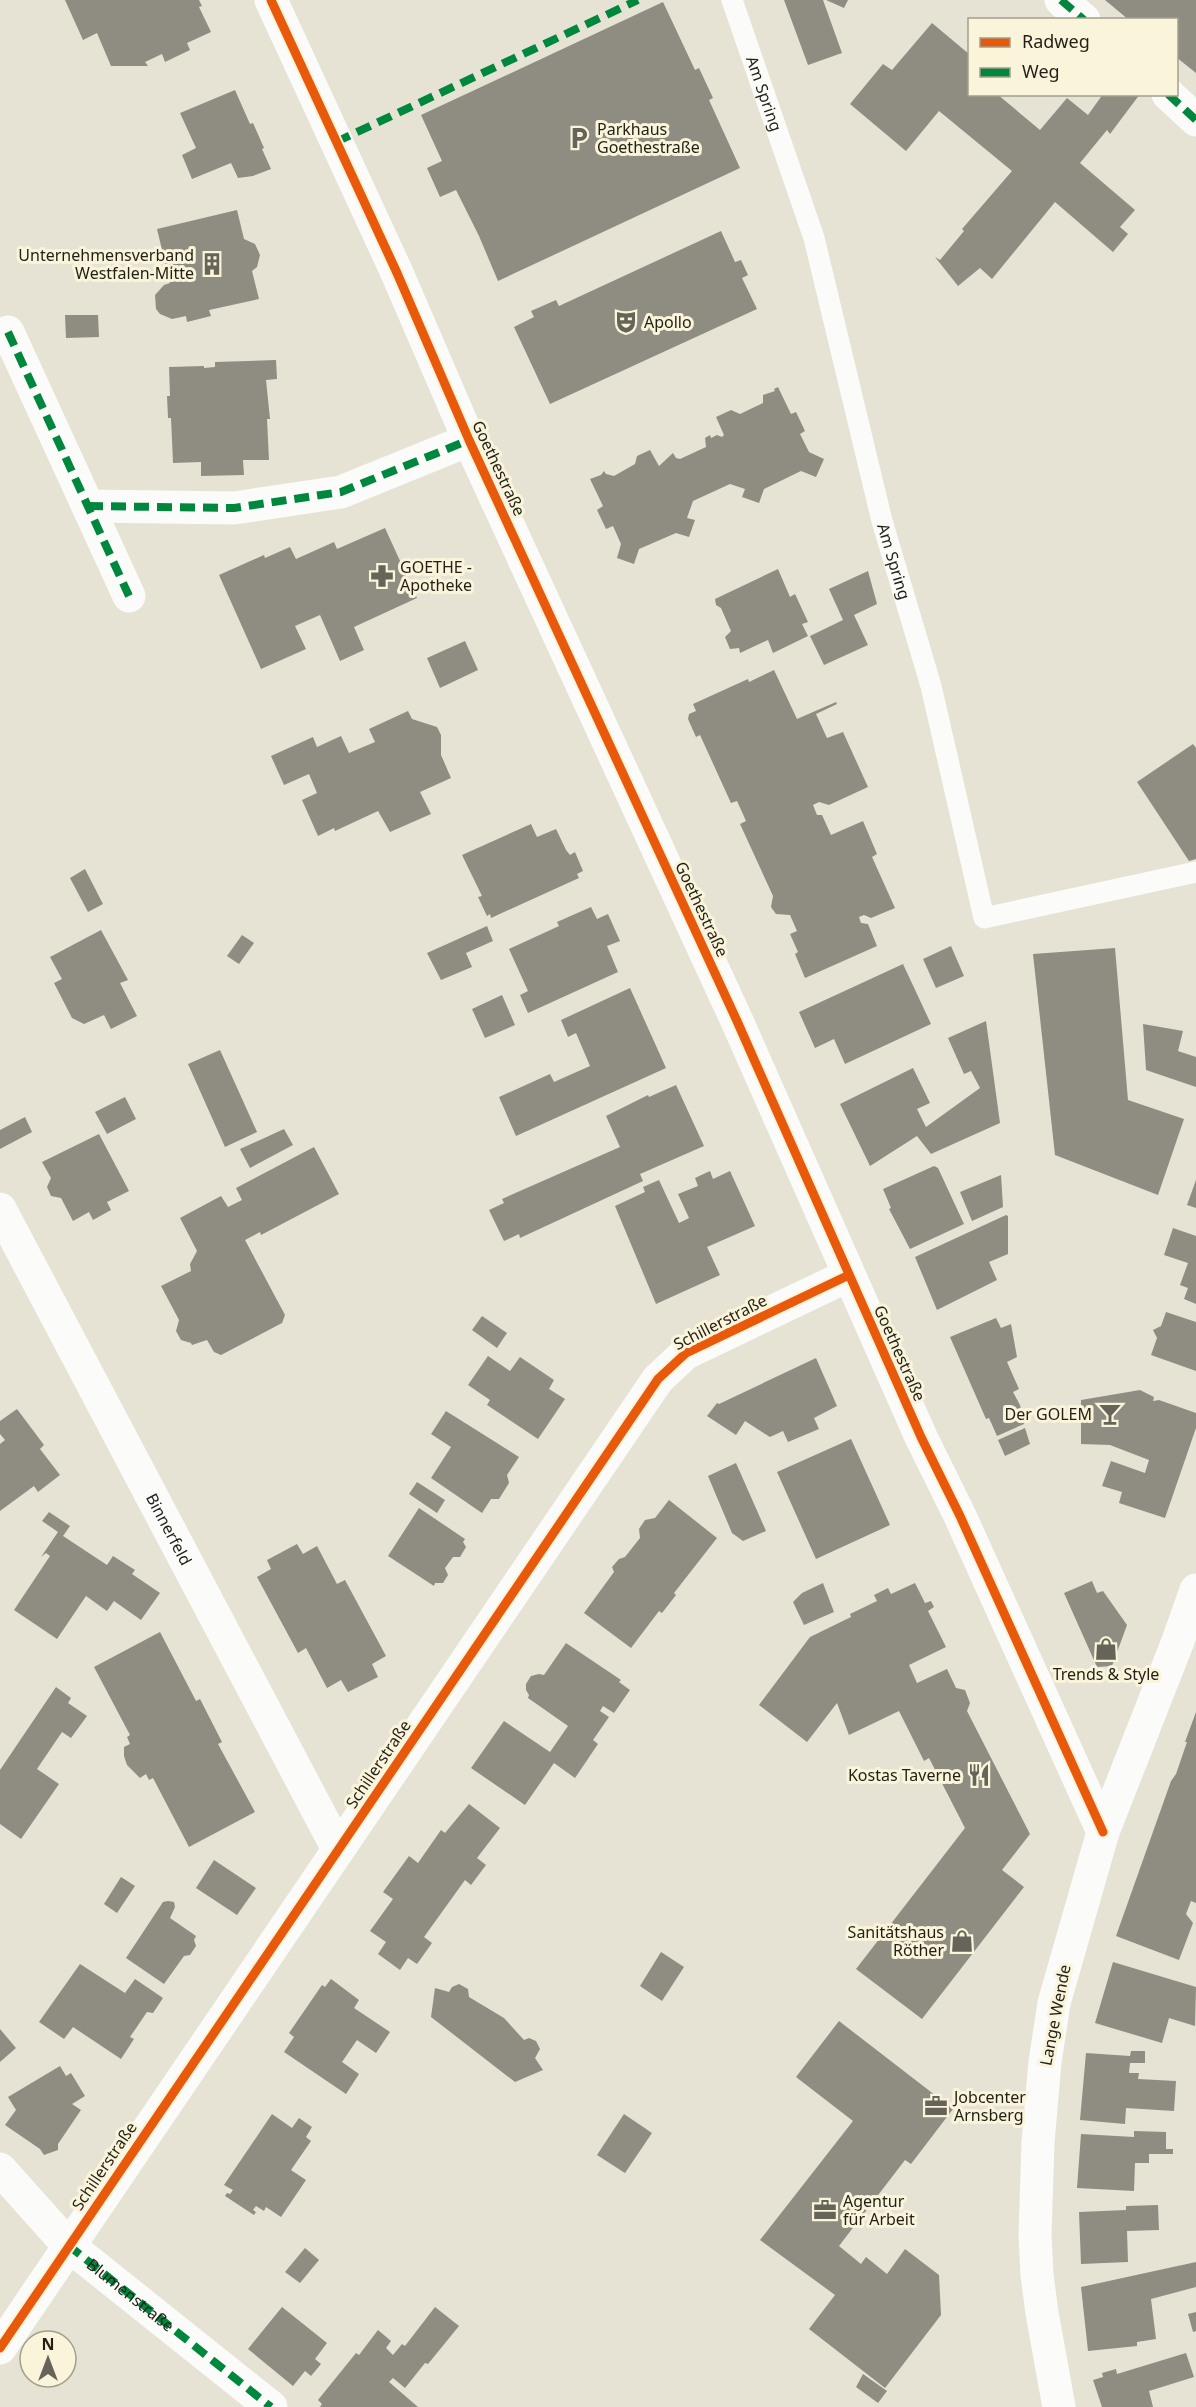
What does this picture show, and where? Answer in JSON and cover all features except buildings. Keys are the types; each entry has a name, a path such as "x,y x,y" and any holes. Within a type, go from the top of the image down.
{"street":[{"name":"Goethestraße","path":"271,0 396,273 469,440 737,1020 849,1275 1103,1832"},
{"path":"1061,0 1082,18"},
{"path":"1170,96 1196,120"},
{"path":"8,332 129,596"},
{"name":"Goethestraße","path":"88,506 234,508 341,492 469,440"},
{"name":"Binnerfeld","path":"0,1209 338,1849"},
{"name":"Schillerstraße","path":"0,2348 658,1379 686,1353 849,1275"},
{"name":"Lange Wende","path":"1059,2407 1041,2313 1035,2235 1038,2142 1045,2062 1054,2003 1103,1832 1187,1646 1196,1590"},
{"name":"Blumenstraße","path":"0,2169 68,2245 271,2407"}],"lane":[{"name":"Am Spring","path":"732,0 813,238 882,521 931,686 984,918 1196,872"}],"marked path":[{"path":"336,142 638,0"},
{"path":"1061,0 1082,18"},
{"path":"1170,96 1196,120"},
{"path":"8,332 129,596"},
{"path":"88,506 234,508 341,492 469,440"},
{"path":"68,2245 271,2407"}],"cycle path":[{"path":"271,0 397,273 469,440 737,1021 921,1437 960,1516 1103,1832"},
{"path":"0,2348 658,1379 686,1353 849,1275"}],"place":[{"name":"Parkhaus Goethestraße","path":"579,138"},
{"name":"Unternehmensverband Westfalen-Mitte","path":"212,264"},
{"name":"Apollo","path":"626,322"},
{"name":"GOETHE - Apotheke","path":"382,576"},
{"name":"Der GOLEM","path":"1110,1414"},
{"name":"Trends & Style","path":"1106,1649"},
{"name":"Kostas Taverne","path":"979,1775"},
{"name":"Sanitätshaus Röther","path":"962,1941"},
{"name":"Jobcenter Arnsberg","path":"936,2106"},
{"name":"Agentur für Arbeit","path":"825,2210"}]}
